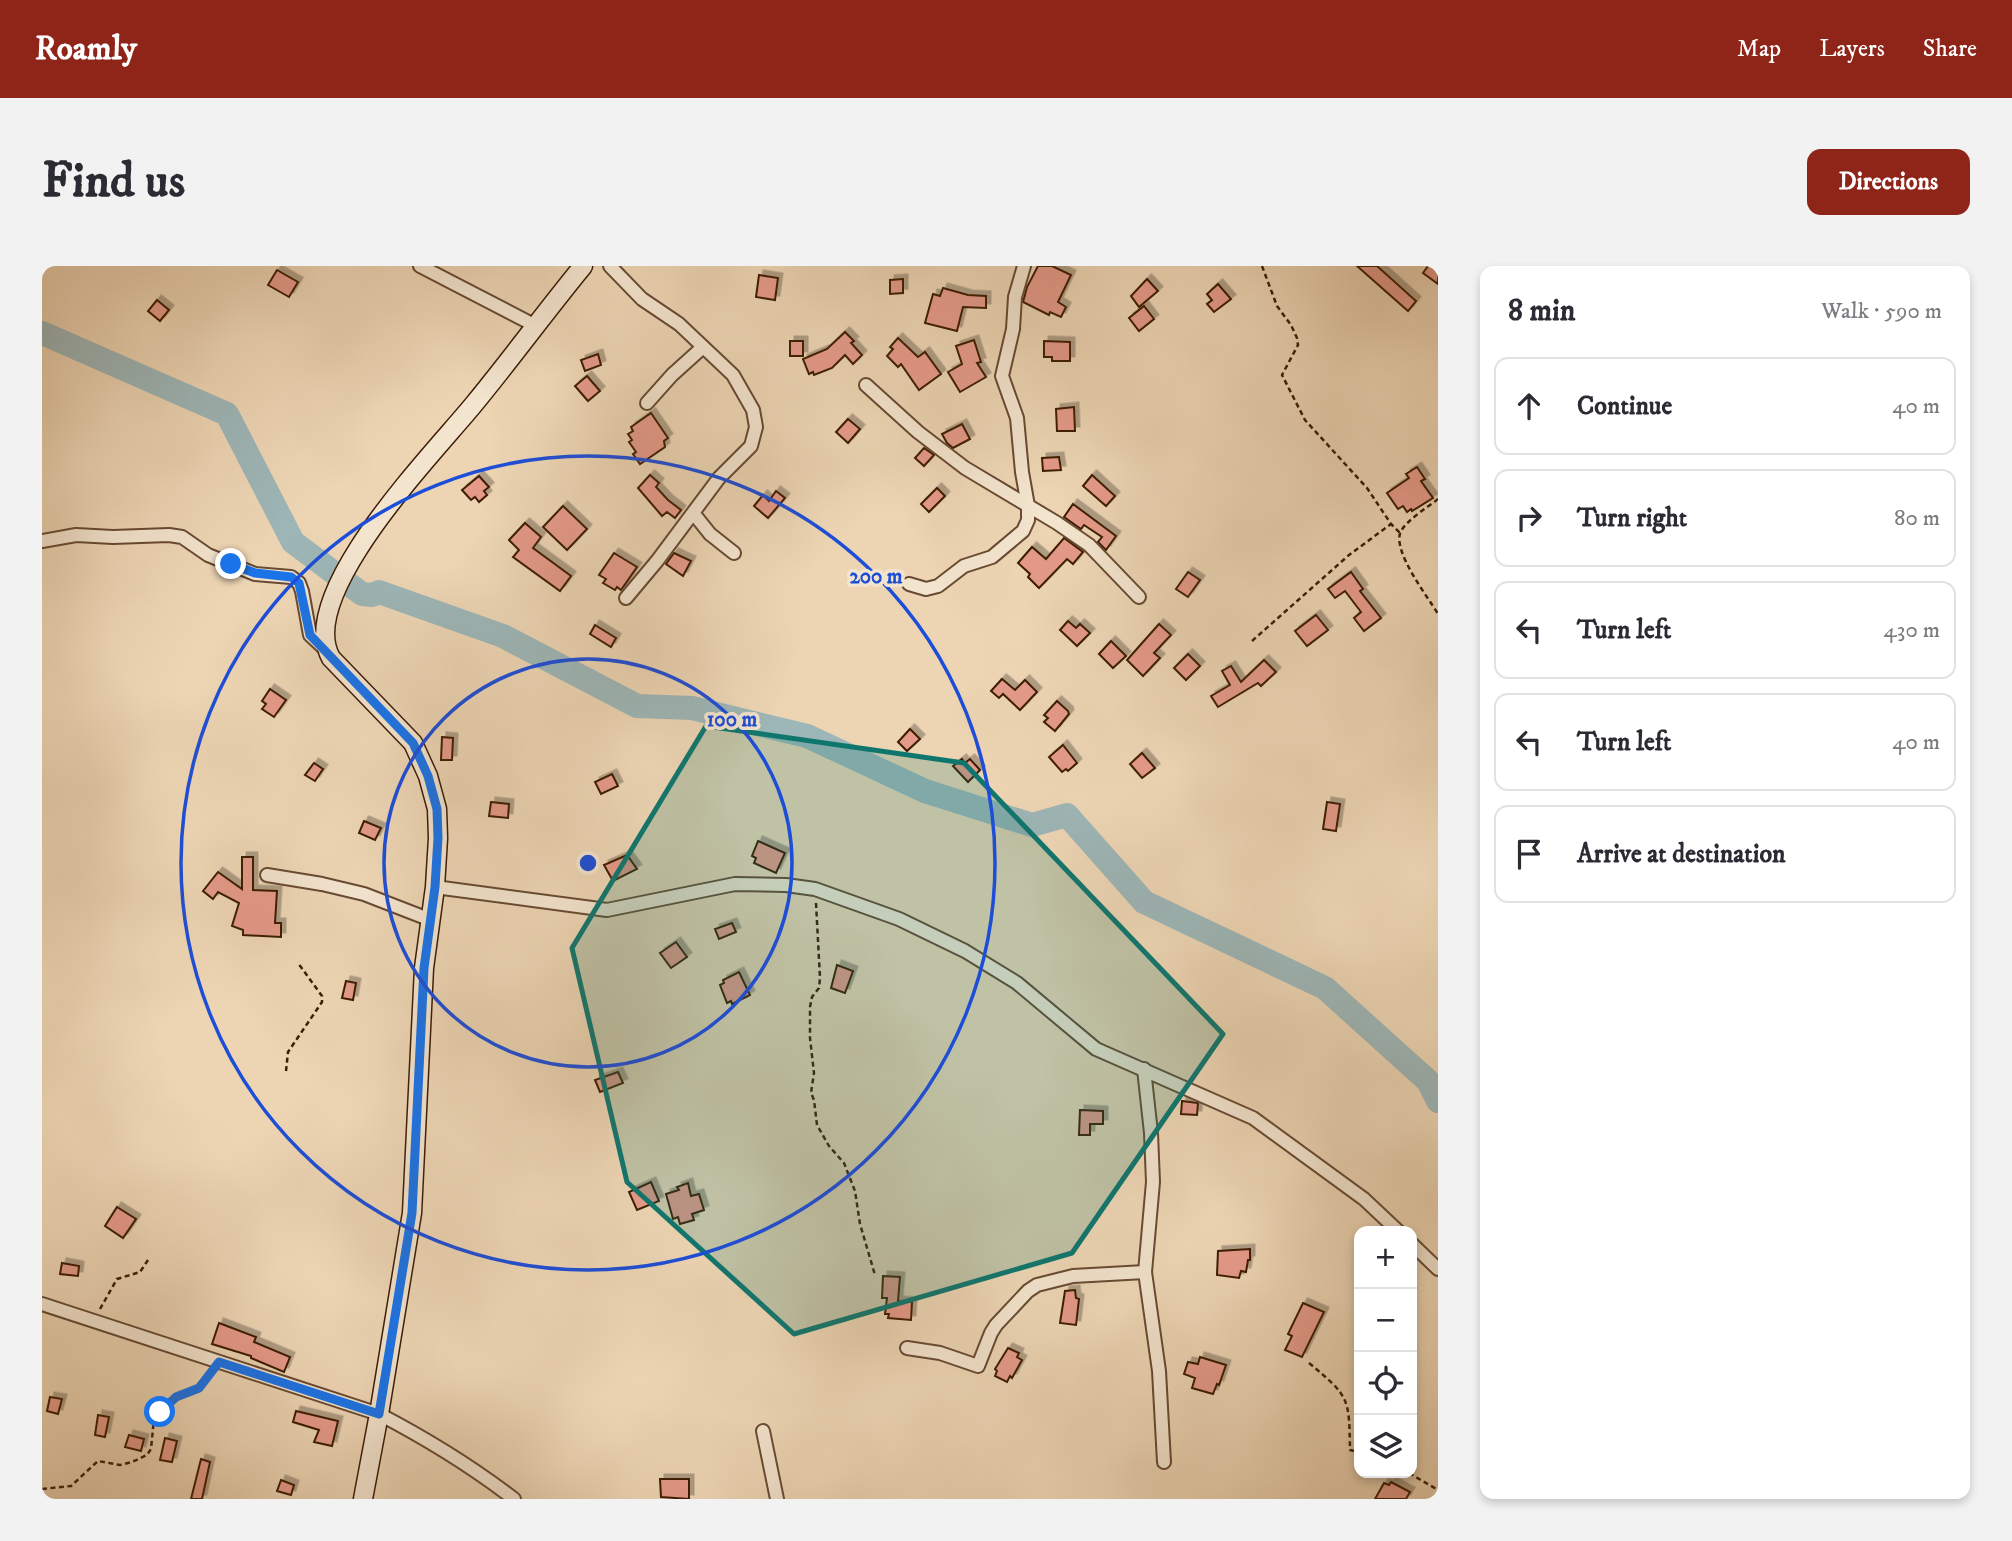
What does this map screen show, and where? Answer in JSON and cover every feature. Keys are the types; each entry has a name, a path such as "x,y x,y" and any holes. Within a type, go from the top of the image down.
{"main road":[{"path":"363,1499 412,1213 423,981 435,887 437,809 428,776 413,743 331,658 324,640 325,625 338,586 376,520 476,402 583,266"}],"street":[{"path":"420,266 534,326"},
{"path":"610,266 642,299 679,324 733,375 753,410 756,428 751,446 719,478 694,514 626,598"},
{"path":"909,584 926,589 938,586 964,566 992,557 1023,531 1028,520 1017,418 1002,376 1011,342 1015,297 1024,266"},
{"path":"647,403 672,374 703,347"},
{"path":"866,385 918,432 965,468 1089,545 1139,597"},
{"path":"694,514 710,534 734,553"},
{"path":"42,541 76,535 169,535 182,537 208,555 255,573 291,577 299,583 302,591 310,635 327,651"},
{"path":"267,875 364,894 431,920"},
{"path":"435,887 607,910 735,884 786,885 815,889 899,919 965,951 1017,983 1096,1049 1253,1118 1364,1199 1393,1226"},
{"path":"1144,1069 1153,1182 1145,1272 1159,1371 1164,1462"},
{"path":"1417,1249 1438,1269"},
{"path":"907,1348 940,1353 978,1366 996,1325 1037,1285 1073,1276 1145,1272"},
{"path":"44,1307 379,1414 479,1472 514,1499"},
{"path":"763,1431 777,1499"}],"path":[{"path":"1262,266 1277,306 1297,338 1298,345 1282,375 1286,385 1305,420 1367,488 1400,533"},
{"path":"1438,499 1400,533 1399,540 1405,560 1438,614"},
{"path":"1252,641 1349,555 1391,524"},
{"path":"815,889 820,978 819,988 812,997 810,1007 814,1073 811,1093 817,1125 829,1146 844,1163 855,1191 860,1224 875,1275"},
{"path":"286,1071 288,1052 322,1002 322,996 298,963"},
{"path":"93,1321 117,1279 140,1272 148,1259"},
{"path":"42,1489 71,1486 98,1461 120,1465 147,1454 152,1449 154,1418 176,1397 199,1388 219,1362"},
{"path":"1309,1363 1346,1399 1349,1409 1350,1450 1354,1451"},
{"path":"1417,1478 1438,1490"}],"highlighted area":[{"path":"706,726 964,763 1223,1034 1072,1253 794,1334 627,1182 572,948"}],"building":[{"path":"1038,266 1052,266 1071,275 1058,302 1066,307 1061,317 1050,312 1049,315 1023,302"},
{"path":"1357,266 1377,266 1416,301 1408,311"},
{"path":"1428,266 1438,266 1438,284 1423,273"},
{"path":"277,270 298,282 289,297 268,285"},
{"path":"759,275 778,278 775,300 756,297"},
{"path":"903,279 903,293 890,294 890,280"},
{"path":"1147,279 1158,291 1139,307 1131,296"},
{"path":"1218,284 1231,299 1214,312 1207,304 1212,300 1207,294"},
{"path":"943,288 968,295 986,296 986,308 963,307 957,331 925,323 933,294 940,296"},
{"path":"157,300 169,310 160,321 148,311"},
{"path":"1144,306 1154,319 1139,331 1129,318"},
{"path":"845,332 862,355 853,364 845,355 832,368 814,375 813,372 809,374 803,359 827,349"},
{"path":"898,338 918,357 925,352 941,374 919,390 901,364 898,367 887,356 893,349 890,347"},
{"path":"974,340 981,362 977,363 986,377 960,392 948,372 962,364 956,346"},
{"path":"790,341 803,341 803,356 790,356"},
{"path":"1044,341 1070,342 1070,361 1052,361 1052,357 1044,357"},
{"path":"598,354 601,365 585,371 581,360"},
{"path":"587,376 600,391 588,401 575,386"},
{"path":"1074,407 1075,431 1057,431 1056,409"},
{"path":"651,413 668,438 664,441 665,447 640,464 633,454 636,452 629,442 632,440 628,434 633,431 631,427"},
{"path":"848,419 860,429 848,443 836,432"},
{"path":"962,424 970,439 953,448 942,434"},
{"path":"924,448 934,455 924,466 915,458"},
{"path":"1059,457 1061,470 1043,471 1042,458"},
{"path":"1417,467 1425,479 1421,481 1433,498 1412,511 1411,509 1407,512 1403,506 1398,509 1387,493 1409,478 1406,474"},
{"path":"650,475 659,483 656,487 681,510 675,518 667,512 662,516 638,488"},
{"path":"1092,475 1115,496 1106,506 1083,486"},
{"path":"479,476 489,487 484,491 487,495 479,502 475,497 471,500 462,490"},
{"path":"937,488 945,496 929,512 921,504"},
{"path":"776,491 785,498 768,518 754,506 763,495 769,501"},
{"path":"1073,504 1116,536 1106,550 1098,542 1102,537 1084,525 1081,529 1064,517"},
{"path":"563,506 587,529 567,550 543,527"},
{"path":"525,523 541,537 533,548 571,576 560,591 513,557 519,550 509,540"},
{"path":"1064,538 1083,552 1073,564 1067,559 1039,588 1028,577 1030,574 1018,563 1032,547 1046,559"},
{"path":"614,553 637,567 621,590 617,587 615,590 603,583 606,579 599,575"},
{"path":"674,553 691,561 683,576 666,564"},
{"path":"1188,572 1200,580 1188,597 1176,589"},
{"path":"1351,572 1363,589 1360,591 1381,618 1364,631 1354,618 1361,612 1345,591 1335,598 1328,589"},
{"path":"1316,615 1328,630 1307,646 1295,631"},
{"path":"1068,621 1076,628 1080,624 1090,633 1077,646 1060,630"},
{"path":"1159,624 1171,635 1154,653 1160,658 1143,676 1127,660"},
{"path":"595,625 616,638 611,647 590,634"},
{"path":"1111,641 1126,656 1113,668 1099,654"},
{"path":"1188,654 1200,666 1186,680 1174,668"},
{"path":"1264,660 1276,672 1261,686 1258,683 1218,707 1211,696 1230,685 1222,671 1231,666 1241,682"},
{"path":"1002,679 1015,690 1025,680 1037,692 1020,710 1003,694 999,698 991,691"},
{"path":"270,689 286,700 274,717 262,709 266,704 262,701"},
{"path":"1057,701 1069,714 1055,731 1044,722 1048,718 1044,715"},
{"path":"910,729 920,739 907,751 898,742"},
{"path":"442,737 453,738 452,760 441,760"},
{"path":"1063,745 1077,763 1068,771 1066,769 1062,772 1049,757"},
{"path":"1142,753 1155,768 1142,778 1130,764"},
{"path":"962,759 965,763 970,759 980,770 968,782 953,766"},
{"path":"314,763 323,769 315,781 305,775"},
{"path":"612,774 618,786 601,794 595,782"},
{"path":"491,802 509,804 508,818 489,816"},
{"path":"1327,802 1340,804 1336,831 1323,829"},
{"path":"364,821 381,828 375,840 359,833"},
{"path":"758,841 785,853 776,873 754,863 756,858 752,856"},
{"path":"627,855 637,869 613,881 604,865"},
{"path":"242,857 253,857 253,890 277,891 275,923 281,923 281,937 243,935 243,930 232,926 239,903 218,892 213,899 203,891 218,872 242,889"},
{"path":"732,923 736,932 719,939 715,929"},
{"path":"676,942 687,957 671,968 660,953"},
{"path":"837,965 853,971 845,993 831,988"},
{"path":"739,972 750,995 732,1004 731,1001 727,1003 720,985 724,983 723,980"},
{"path":"346,981 356,983 353,1000 342,998"},
{"path":"618,1072 623,1083 600,1092 595,1080"},
{"path":"1182,1101 1198,1103 1197,1115 1181,1114"},
{"path":"1080,1110 1103,1111 1103,1124 1090,1124 1090,1135 1079,1135"},
{"path":"651,1182 659,1201 637,1210 629,1192"},
{"path":"688,1183 691,1196 699,1194 704,1210 692,1214 694,1220 680,1224 678,1217 673,1219 666,1194 679,1190 677,1187"},
{"path":"117,1207 136,1219 123,1238 105,1226"},
{"path":"1250,1249 1246,1272 1241,1271 1239,1278 1217,1275 1218,1251"},
{"path":"62,1263 79,1266 78,1276 60,1274"},
{"path":"883,1276 900,1277 898,1301 912,1302 911,1320 888,1318 889,1314 885,1314 887,1298 882,1298"},
{"path":"1075,1290 1076,1298 1079,1299 1076,1325 1060,1323 1065,1291"},
{"path":"1303,1303 1324,1312 1302,1357 1285,1350 1292,1336 1288,1334"},
{"path":"219,1323 256,1337 254,1342 290,1357 284,1372 251,1356 212,1344"},
{"path":"1008,1348 1019,1353 1017,1357 1022,1360 1007,1382 995,1376 995,1369"},
{"path":"1200,1357 1226,1365 1213,1394 1192,1388 1195,1378 1184,1374 1188,1362 1198,1364"},
{"path":"50,1397 62,1399 58,1414 47,1411"},
{"path":"296,1411 338,1421 332,1446 314,1442 319,1430 293,1422"},
{"path":"98,1415 109,1417 105,1437 95,1435"},
{"path":"129,1435 144,1439 141,1451 125,1447"},
{"path":"165,1438 177,1441 172,1462 160,1460"},
{"path":"201,1459 210,1462 202,1499 191,1499"},
{"path":"660,1479 689,1479 689,1499 661,1497"},
{"path":"281,1480 294,1485 291,1495 277,1491"},
{"path":"1391,1482 1410,1492 1406,1499 1375,1499 1384,1483 1389,1485"}],"waterway":[{"path":"42,333 227,414 293,542 362,594 372,595 379,592 503,636 637,706 692,708 807,736 925,791 1032,825 1067,815 1144,902 1325,988 1428,1081 1438,1101"}],"route":[{"path":"160,1412 171,1400 199,1388 219,1362 379,1414 412,1213 424,968 435,887 438,838 437,809 428,776 413,743 310,635 299,583 291,577 255,573 231,564"}]}
